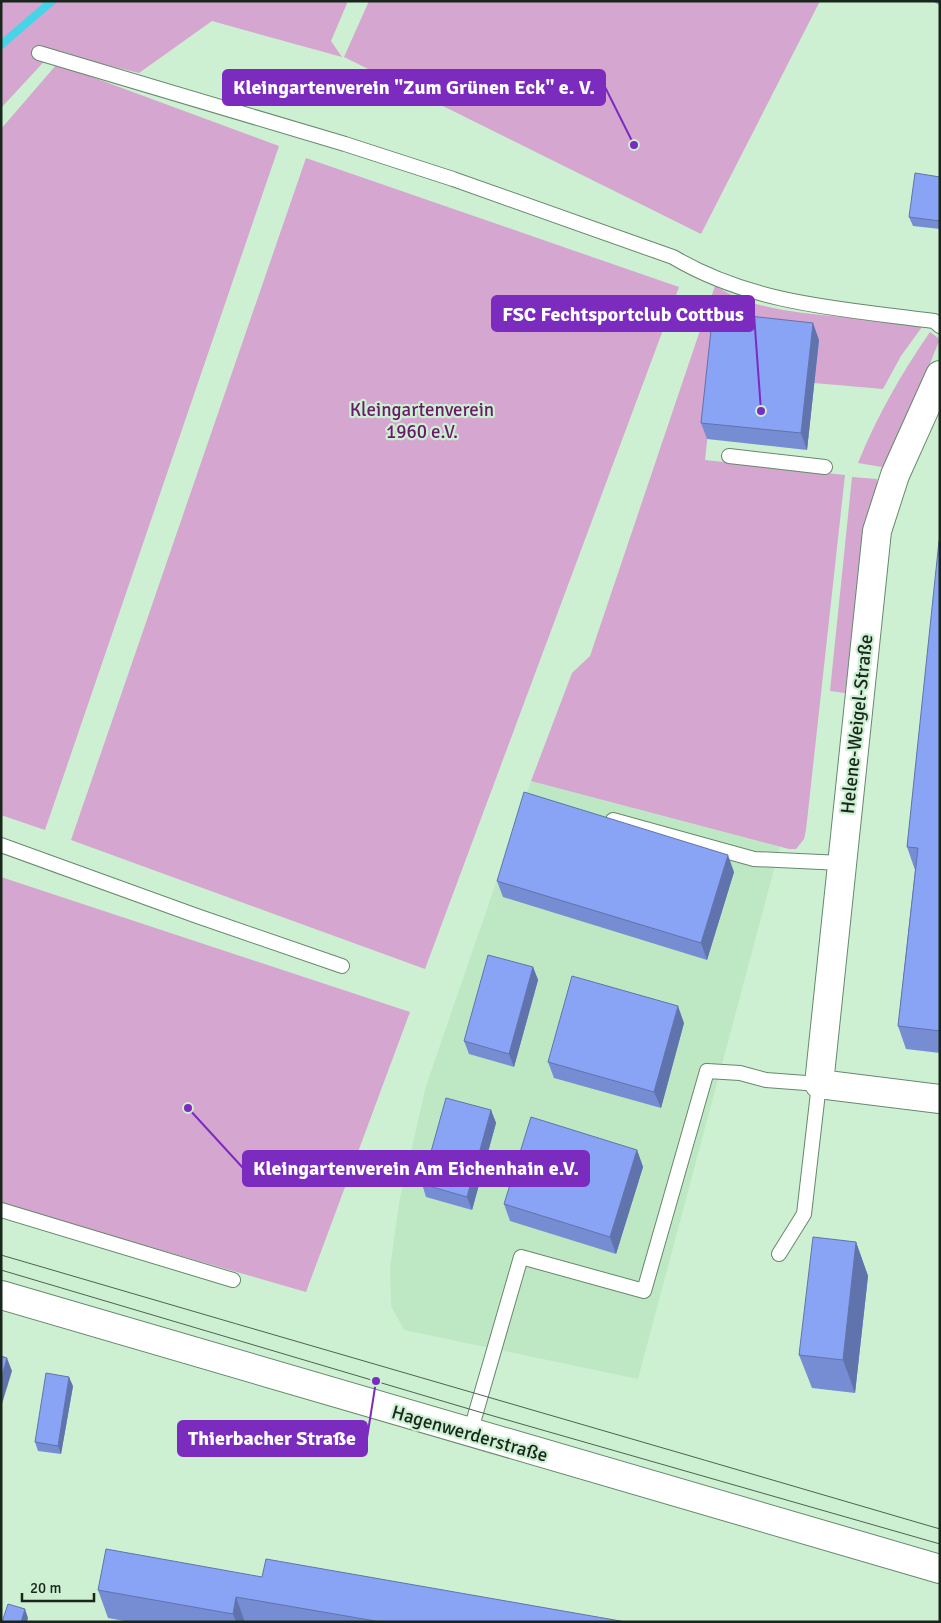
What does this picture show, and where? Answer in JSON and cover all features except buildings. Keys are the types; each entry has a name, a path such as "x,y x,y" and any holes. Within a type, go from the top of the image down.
{"street":[{"name":"Helene-Weigel-Straße","path":"819,1084 877,531 895,475 940,375"},
{"path":"819,1084 940,1099"},
{"name":"Hagenwerderstraße","path":"1,1295 940,1569"}],"lane":[{"path":"40,52 345,144 453,179 673,257 700,274 775,299 934,321 940,326"},
{"path":"729,456 825,466"},
{"path":"596,816 754,859 842,863"},
{"path":"1,845 196,916 342,966"},
{"path":"470,1433 521,1257 644,1291 707,1071 740,1073 766,1080 819,1084 804,1214 779,1254"},
{"path":"1,1210 233,1280"}],"shaded area":[{"path":"531,781 780,847 638,1379 404,1330 391,1306 390,1268 399,1203 426,1086"}],"green space":[{"path":"1,1 348,1 331,41 342,57 212,21 139,73 53,52 1,108"},
{"path":"369,1 820,1 701,234 344,57"},
{"path":"57,64 279,146 45,830 1,815 1,129"},
{"name":"Kleingartenverein 1960 e.V.","path":"306,158 679,287 425,969 71,840"},
{"path":"715,286 742,300 768,307 922,327 901,356 883,389 814,383 819,340 719,329 705,460 845,475 806,830 804,839 796,849 789,849 531,781 572,673 590,656"},
{"path":"930,332 939,341 888,468 858,463 890,396"},
{"path":"852,477 877,479 877,483 883,484 856,598 845,693 830,691"},
{"path":"1,877 410,1012 306,1292 1,1204"}],"waterway":[{"path":"1,45 52,1"}],"tram line":[{"path":"1,1255 940,1529"},
{"path":"1,1270 476,1411 940,1544"}],"place":[{"name":"Kleingartenverein \"Zum Grünen Eck\" e. V.","path":"634,145"},
{"name":"FSC Fechtsportclub Cottbus","path":"761,411"},
{"name":"Kleingartenverein Am Eichenhain e.V.","path":"188,1108"},
{"name":"Thierbacher Straße","path":"376,1381"}]}
